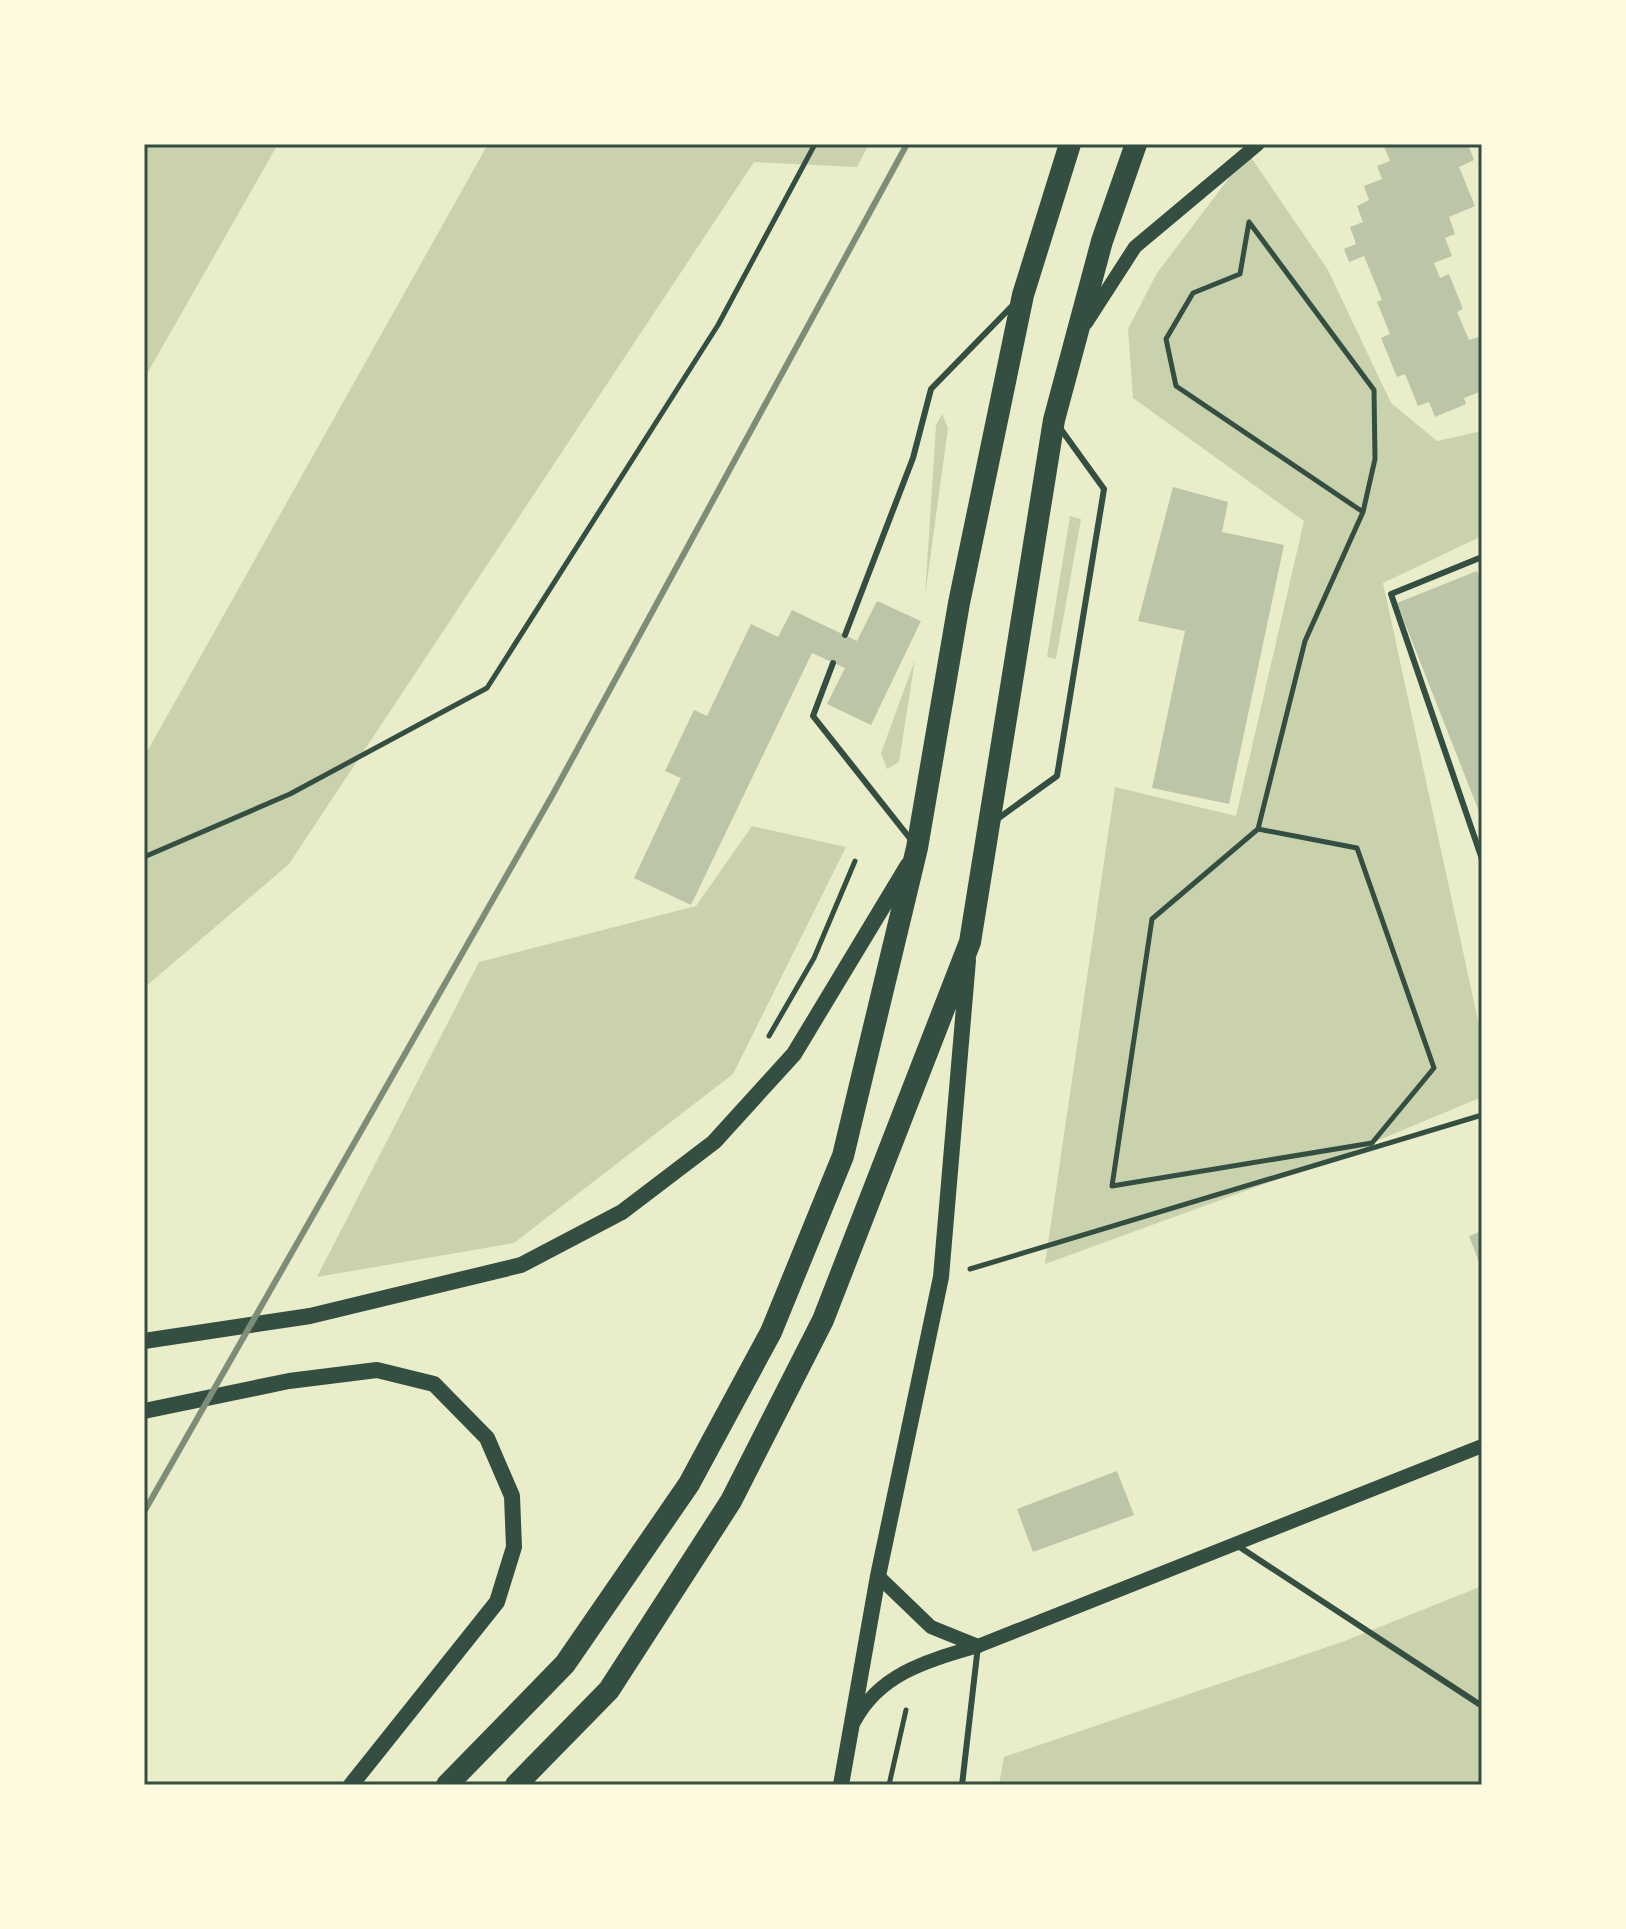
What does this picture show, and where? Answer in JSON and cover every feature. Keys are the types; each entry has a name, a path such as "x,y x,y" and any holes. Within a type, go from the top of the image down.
{"highway":[{"path":"447,1785 565,1664 689,1484 771,1332 843,1156 917,848 959,603 1023,295 1070,144"},
{"path":"516,1785 609,1690 731,1501 823,1320 970,942 1054,420 1102,241 1136,144"}],"main road":[{"path":"144,1341 310,1316 521,1265 622,1212 703,1151 794,1054 917,848"},
{"path":"841,1785 878,1576 941,1277 970,942"},
{"path":"148,1410 289,1381 377,1370 434,1384 487,1438 512,1496 514,1547 497,1602 351,1785"}],"street":[{"path":"1073,344 1135,247 1258,144"},
{"path":"850,1730 867,1698 891,1680 926,1662 978,1646 1482,1446"},
{"path":"878,1576 931,1627 978,1646"}],"lane":[{"path":"845,635 913,458 931,389 1023,295"},
{"path":"990,824 1057,776 1104,489 1054,420"},
{"path":"1482,557 1391,594 1482,859"},
{"path":"833,663 813,716 917,848"},
{"path":"1235,1544 1482,1706"},
{"path":"962,1785 978,1646"}],"path":[{"path":"144,857 290,794 487,688 718,325 815,144"},
{"path":"1258,829 1357,848 1434,1068 1372,1143 1112,1186 1152,919 1258,829 1305,641 1363,512 1375,459 1374,390 1249,222 1240,274 1193,293 1166,339 1176,386 1363,512"},
{"path":"767,1039 814,958 855,861"},
{"path":"941,1277 1482,1115"},
{"path":"889,1785 906,1710"}],"green space":[{"path":"144,144 278,144 144,379"},
{"path":"488,144 869,144 857,167 754,162 289,864 144,988 144,757"},
{"path":"1248,153 1328,270 1391,403 1437,441 1482,431 1482,536 1383,583 1482,1039 1482,1097 1336,1158 1045,1264 1115,787 1236,816 1304,521 1133,398 1128,329 1157,273"},
{"path":"942,414 948,428 925,596 936,425"},
{"path":"1070,516 1081,519 1056,659 1047,657"},
{"path":"915,660 899,762 887,769 881,753"},
{"path":"752,826 846,847 733,1074 514,1243 317,1277 479,962 696,906"},
{"path":"1482,1586 1482,1785 999,1785 1004,1757 1342,1642"}],"building":[{"path":"1468,144 1474,160 1459,167 1475,206 1449,217 1455,234 1445,238 1452,256 1434,263 1440,278 1449,274 1463,309 1457,312 1469,340 1478,337 1482,347 1482,391 1464,398 1466,404 1435,417 1429,402 1418,406 1405,374 1397,377 1381,338 1390,334 1377,302 1382,300 1364,256 1349,262 1344,249 1356,244 1350,227 1363,222 1357,206 1369,200 1364,186 1382,179 1377,166 1390,161 1384,146"},
{"path":"1173,487 1228,502 1222,532 1284,545 1229,804 1152,788 1185,631 1138,621"},
{"path":"1477,571 1482,584 1482,819 1397,603"},
{"path":"877,601 921,621 871,725 827,704 845,668 812,653 691,905 634,878 681,778 665,771 694,710 707,716 751,624 778,637 792,610 857,641"},
{"path":"1482,1231 1482,1270 1469,1236"},
{"path":"1117,1471 1134,1515 1033,1552 1017,1509"}],"railway":[{"path":"144,1512 553,794 907,144"}]}
